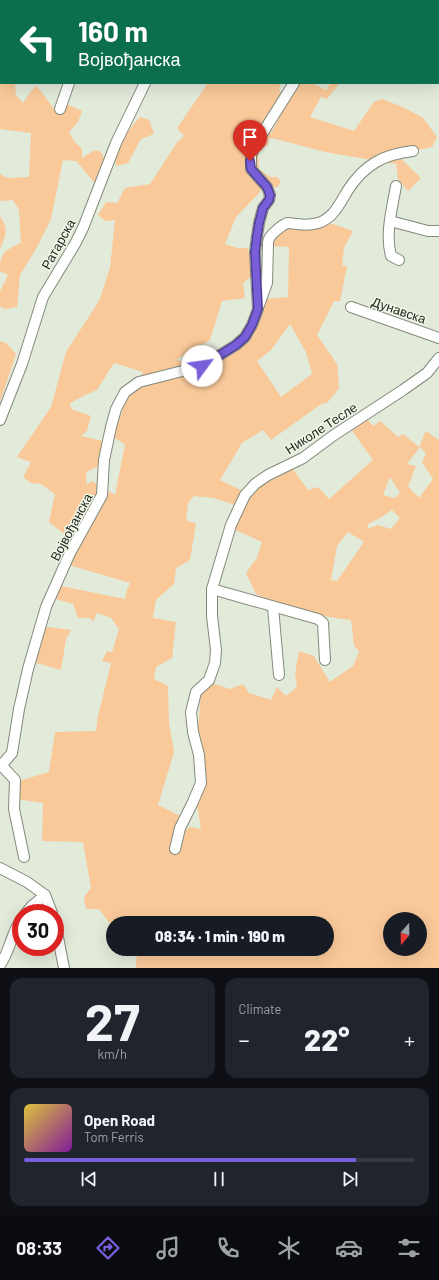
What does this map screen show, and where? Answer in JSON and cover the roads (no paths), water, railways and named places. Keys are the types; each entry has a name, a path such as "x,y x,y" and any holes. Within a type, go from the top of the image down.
{"street":[{"path":"60,109 69,84"},
{"name":"Ратарска","path":"0,420 22,364 43,297 83,228 116,143 146,84"},
{"name":"Војвођанска","path":"1,766 12,753 19,709 28,669 46,607 70,553 102,495 104,460 111,427 116,409 125,392 138,382 202,366 236,345 249,331 258,309 255,252 259,223 263,208 269,200 270,195 267,187 251,169 251,154 255,145 293,84"},
{"path":"258,309 267,283 269,238 288,223 308,225 320,223 337,211 358,177 368,168 382,159 396,154 413,151"},
{"path":"396,186 390,221 389,249 391,256 399,260"},
{"path":"390,221 428,230 439,231"},
{"name":"Дунавска","path":"351,307 439,338"},
{"name":"Николе Тесле","path":"175,848 180,828 201,783 199,755 193,732 191,712 196,692 210,680 215,663 216,650 212,616 212,589 231,525 245,495 255,484 268,475 303,458 334,435 403,390 427,373 439,358"},
{"path":"212,589 273,607 318,618 323,623 325,660"},
{"path":"273,607 279,675"},
{"path":"1,766 15,780 14,809 24,857"},
{"path":"0,868 27,882 45,895 48,904"},
{"path":"34,904 45,895"},
{"path":"0,965 12,939"},
{"path":"62,956 64,968"}]}
